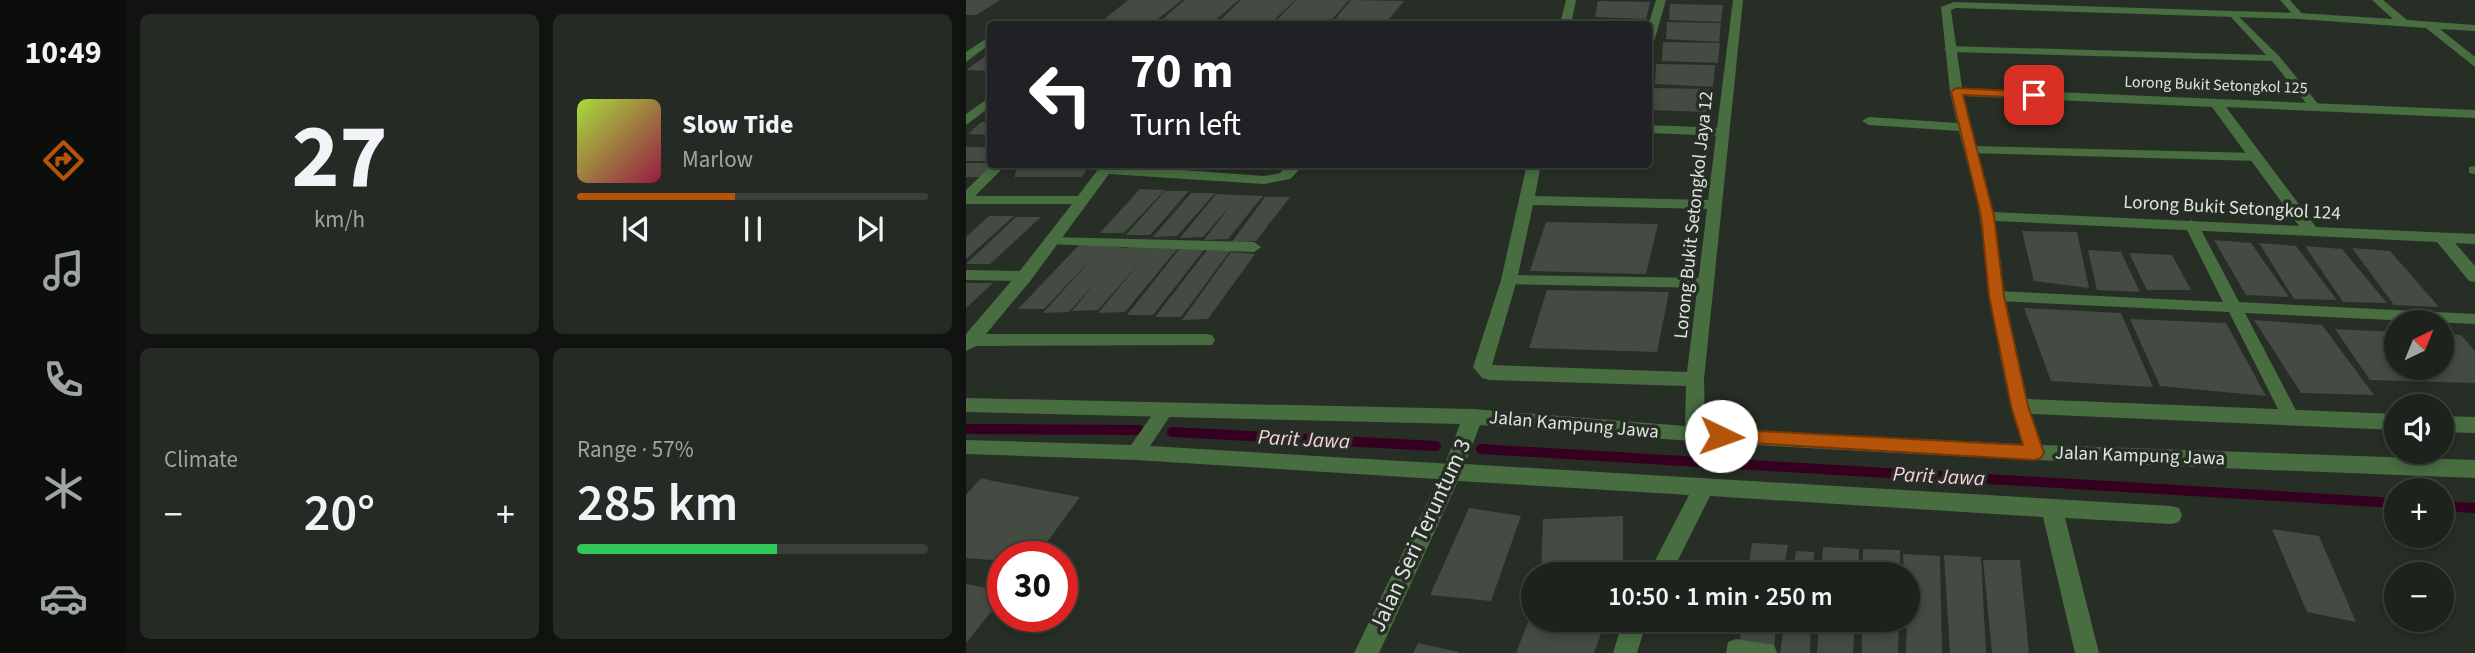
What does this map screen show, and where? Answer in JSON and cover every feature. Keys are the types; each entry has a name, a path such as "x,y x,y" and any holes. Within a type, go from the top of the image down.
{"street":[{"path":"1567,21 1571,0"},
{"name":"Lorong Bukit Setongkol Jaya 12","path":"1695,435 1695,379 1738,0"},
{"path":"2206,0 2217,13"},
{"path":"2377,0 2404,23"},
{"path":"2035,453 2020,406 1997,296 1987,216 1956,92 1945,9 1948,6 2022,3 2299,16 2475,28"},
{"path":"2430,26 2475,63"},
{"path":"966,58 987,41"},
{"name":"Lorong Bukit Setongkol 125","path":"1956,92 2475,114"},
{"path":"2216,103 2311,231"},
{"path":"966,121 987,104"},
{"path":"1869,121 1965,127"},
{"path":"969,343 1025,276 1107,168"},
{"path":"1120,168 1264,180 1285,176 1294,168"},
{"path":"1533,168 1509,279 1482,367 1489,373 1695,379"},
{"path":"966,198 1081,201"},
{"path":"1527,200 1715,205"},
{"name":"Lorong Bukit Setongkol 124","path":"1987,216 2475,239"},
{"path":"2441,237 2475,276"},
{"path":"969,343 1206,340"},
{"name":"Jalan Kampung Jawa","path":"966,405 1473,417 1695,435 2035,453 2475,469"},
{"path":"2020,406 2384,422"},
{"name":"Jalan Seri Teruntum 3","path":"1366,653 1452,472 1473,417"},
{"path":"2454,424 2475,425"},
{"path":"1452,472 2171,515"},
{"path":"1665,562 1704,487"},
{"path":"2052,509 2087,653"},
{"path":"1625,653 1631,632"}],"lane":[{"path":"1652,31 1661,0"},
{"path":"2285,0 2299,16"},
{"path":"2233,14 2275,58 2315,107"},
{"path":"1949,48 2275,58"},
{"path":"1652,129 1723,132"},
{"path":"1972,150 2257,158"},
{"path":"966,198 997,168"},
{"path":"2191,224 2291,418"},
{"path":"1051,241 1254,247"},
{"path":"966,275 1025,276"},
{"path":"1509,279 1706,284"},
{"path":"1997,296 2475,319"},
{"path":"1136,453 1165,410"},
{"path":"966,447 1136,453 1452,472"},
{"path":"1736,650 1766,653"}],"building":[{"path":"966,0 1000,0 976,15 966,15"},
{"path":"1128,0 1182,0 1155,21 1102,21"},
{"path":"1185,0 1239,0 1214,21 1160,21"},
{"path":"1241,0 1295,0 1273,21 1219,21"},
{"path":"1296,0 1349,0 1331,21 1276,21"},
{"path":"1351,0 1404,1 1387,21 1334,21"},
{"path":"1598,1 1650,2 1646,19 1595,17"},
{"path":"1670,4 1723,5 1721,22 1669,20"},
{"path":"1667,22 1721,23 1719,42 1666,39"},
{"path":"1663,42 1720,43 1718,63 1662,61"},
{"path":"987,55 987,71 966,70"},
{"path":"1656,64 1715,65 1713,87 1655,84"},
{"path":"1652,88 1710,89 1708,112 1652,110"},
{"path":"981,122 987,122 987,135 968,134"},
{"path":"966,147 987,147 987,161 966,161"},
{"path":"966,163 987,163 987,168 990,168 980,177 966,177"},
{"path":"1017,168 1088,168 1082,177 1014,177"},
{"path":"1140,189 1165,190 1124,233 1100,233"},
{"path":"1165,191 1189,191 1150,235 1126,235"},
{"path":"1191,193 1215,193 1177,236 1153,237"},
{"path":"1216,194 1263,196 1228,239 1204,240 1231,205 1203,237 1180,238"},
{"path":"1265,197 1290,197 1256,241 1232,242"},
{"path":"989,216 1014,216 966,259 966,237"},
{"path":"1016,217 1041,217 990,264 966,264"},
{"path":"1546,222 1658,224 1646,274 1530,271"},
{"path":"2022,231 2077,232 2089,288 2034,281"},
{"path":"2214,240 2251,243 2289,297 2246,295"},
{"path":"1081,243 1128,248 1131,245 1178,248 1125,312 1098,313 1141,261 1098,310 1072,311 1095,283 1069,312 1043,313 1095,255 1044,309 1018,309"},
{"path":"2259,243 2296,246 2337,300 2294,299"},
{"path":"2305,246 2342,249 2387,303 2343,302"},
{"path":"1180,248 1204,250 1153,315 1127,315"},
{"path":"2352,248 2390,251 2439,307 2394,305"},
{"path":"1207,250 1230,251 1181,317 1155,317"},
{"path":"2088,250 2121,252 2140,292 2097,290"},
{"path":"1231,252 1255,254 1208,319 1182,320"},
{"path":"2129,253 2172,255 2191,290 2147,290"},
{"path":"966,283 993,283 966,308"},
{"path":"1547,290 1669,292 1657,352 1529,348"},
{"path":"2024,308 2121,313 2153,387 2051,381"},
{"path":"2130,319 2226,323 2266,396 2160,386"},
{"path":"2254,320 2322,325 2374,395 2301,393"},
{"path":"2335,329 2384,331 2384,380 2454,380 2454,335 2461,335 2475,351 2475,383 2370,380"},
{"path":"981,478 1080,497 1048,541 987,541 987,560 966,558 966,495"},
{"path":"1469,508 1521,516 1491,601 1430,595"},
{"path":"1623,516 1623,562 1541,562 1543,519"},
{"path":"2272,529 2319,536 2356,622 2307,612"},
{"path":"1752,543 1788,545 1784,562 1750,562"},
{"path":"1823,547 1859,549 1858,562 1822,562"},
{"path":"1863,549 1900,550 1900,562 1863,562"},
{"path":"1796,551 1814,552 1814,562 1794,562"},
{"path":"1903,554 1940,556 1942,653 1906,653 1907,632 1920,632 1920,562 1903,562"},
{"path":"1944,555 1981,557 1986,653 1950,653"},
{"path":"1983,560 2020,560 2029,653 1992,653"},
{"path":"966,584 987,588 987,617 966,643"},
{"path":"1524,632 1602,632 1594,653 1516,653"},
{"path":"1741,632 1775,632 1774,650 1739,647"},
{"path":"1783,632 1811,632 1810,653 1780,653"},
{"path":"1818,632 1854,632 1853,653 1817,653"},
{"path":"1862,632 1899,632 1898,653 1862,653"},
{"path":"1418,643 1459,652 1459,653 1413,653"}],"waterway":[{"name":"Parit Jawa","path":"966,429 1139,430"},
{"name":"Parit Jawa","path":"1172,432 1436,446"},
{"name":"Parit Jawa","path":"1481,449 2384,502"},
{"name":"Parit Jawa","path":"2454,507 2475,508"}],"route":[{"path":"1721,436 2035,453 2020,406 1997,296 1987,216 1956,92 2034,95"}]}
